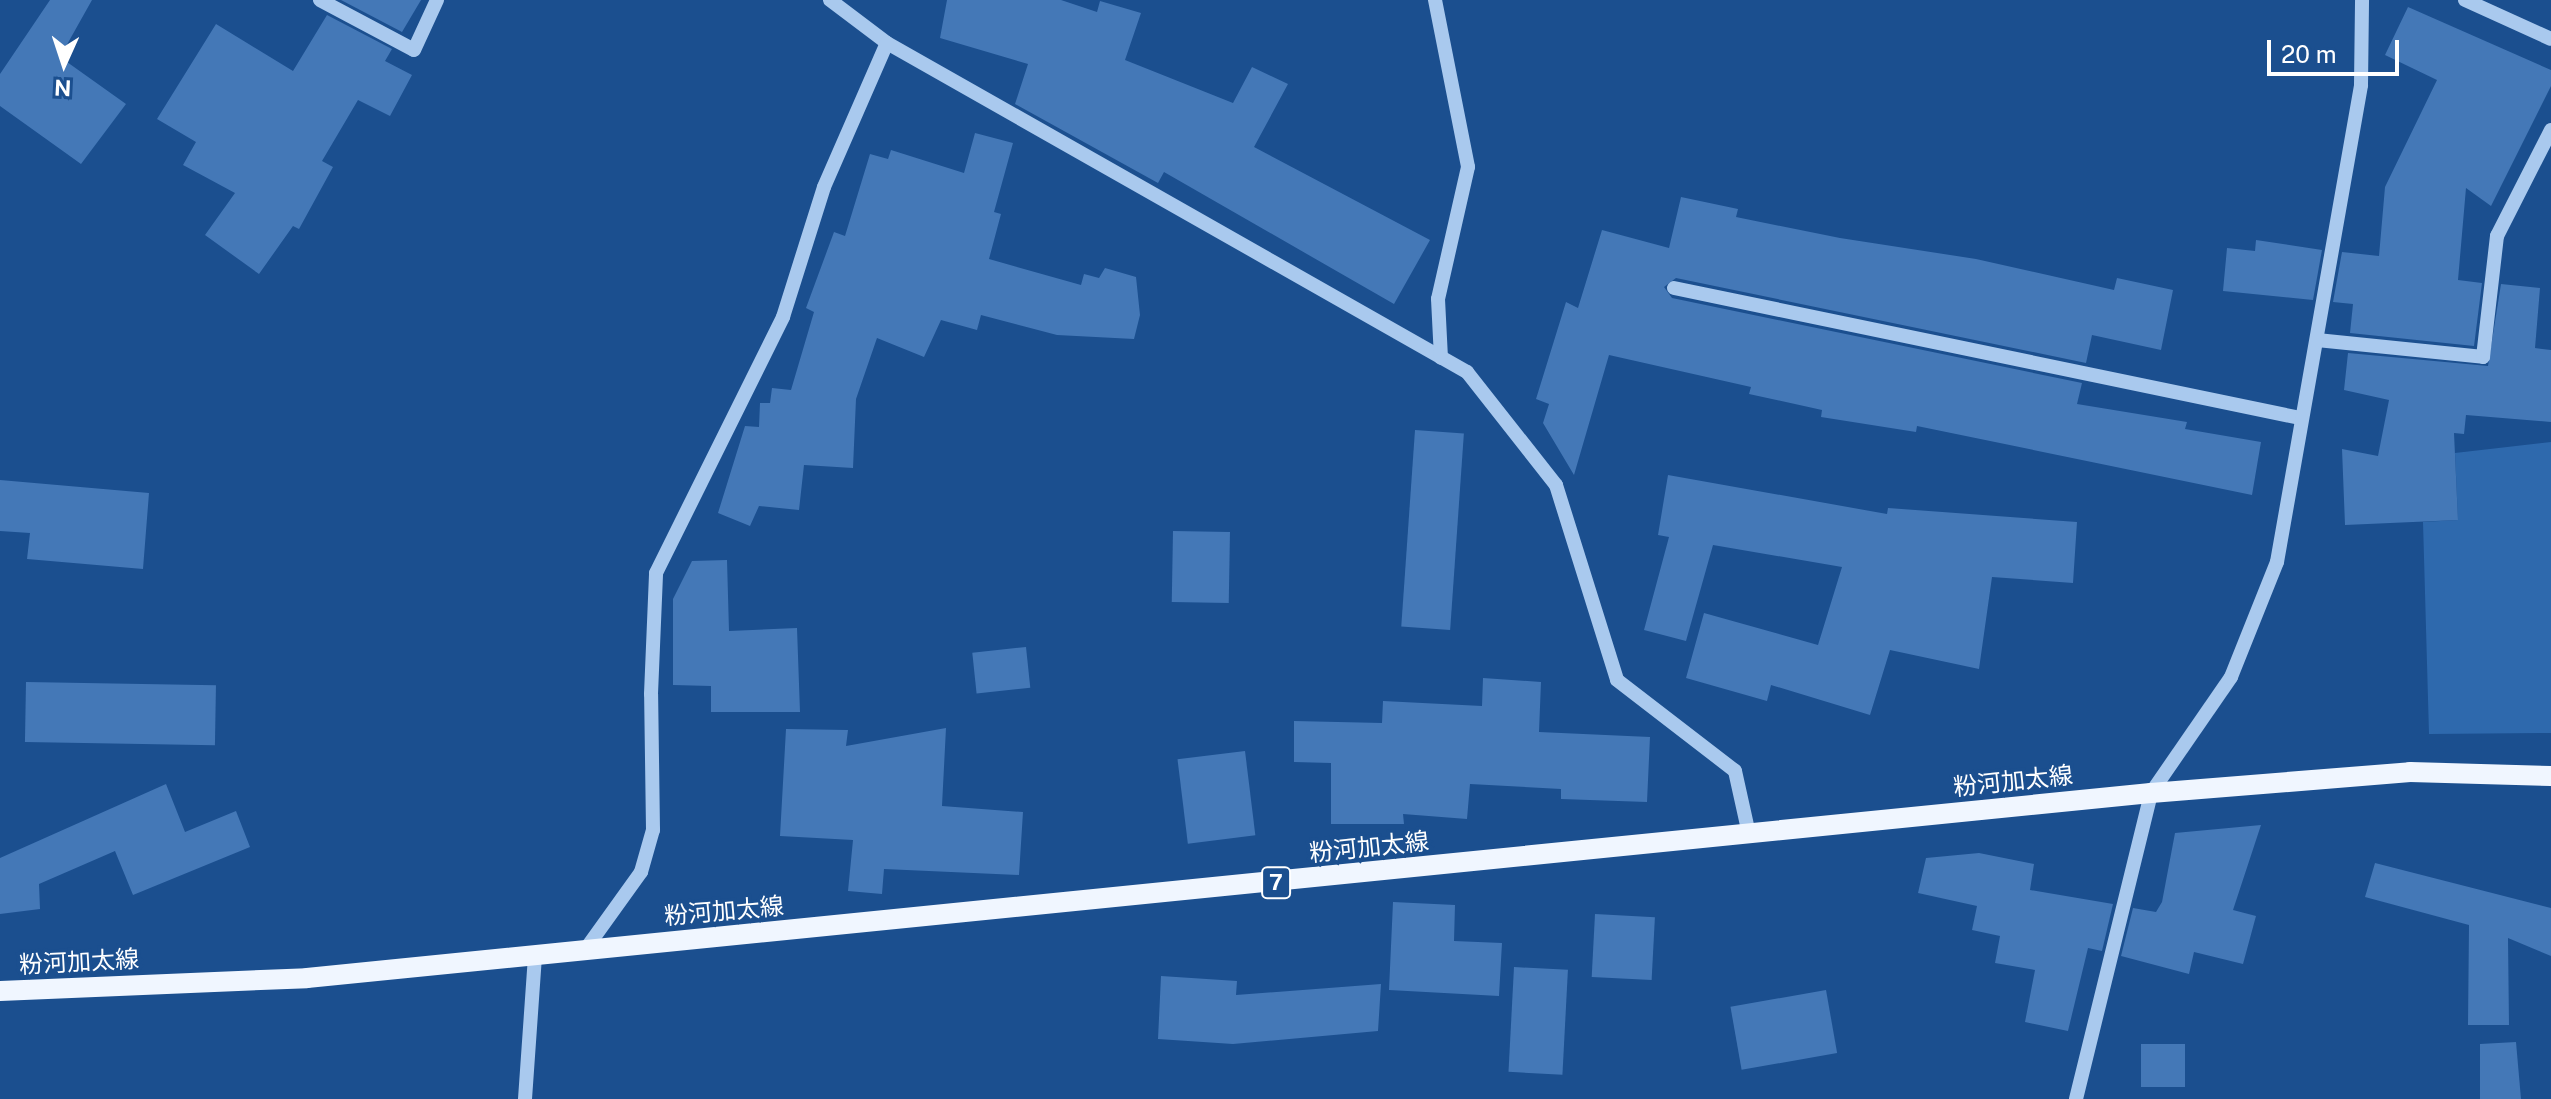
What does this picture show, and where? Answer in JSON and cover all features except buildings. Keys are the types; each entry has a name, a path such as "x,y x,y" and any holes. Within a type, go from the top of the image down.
{"main road":[{"name":"粉河加太線","path":"0,991 307,978 2151,793 2410,772 2551,776"}],"street":[{"path":"320,0 414,50 437,0"},
{"path":"830,0 887,43 1467,372 1556,485 1617,680 1735,771 1749,834"},
{"path":"1435,0 1468,167 1438,299 1441,358"},
{"path":"2076,1099 2151,793 2231,677 2277,562 2361,85 2362,0"},
{"path":"2465,0 2551,39"},
{"path":"585,950 641,872 653,830 651,694 656,573 783,317 824,187 887,43"},
{"path":"2317,340 2483,357 2497,236 2551,130"},
{"path":"1674,288 2300,418"},
{"path":"525,1099 535,956"}],"shaded area":[{"path":"2551,442 2551,733 2429,734 2423,522 2458,520 2455,453"}]}
